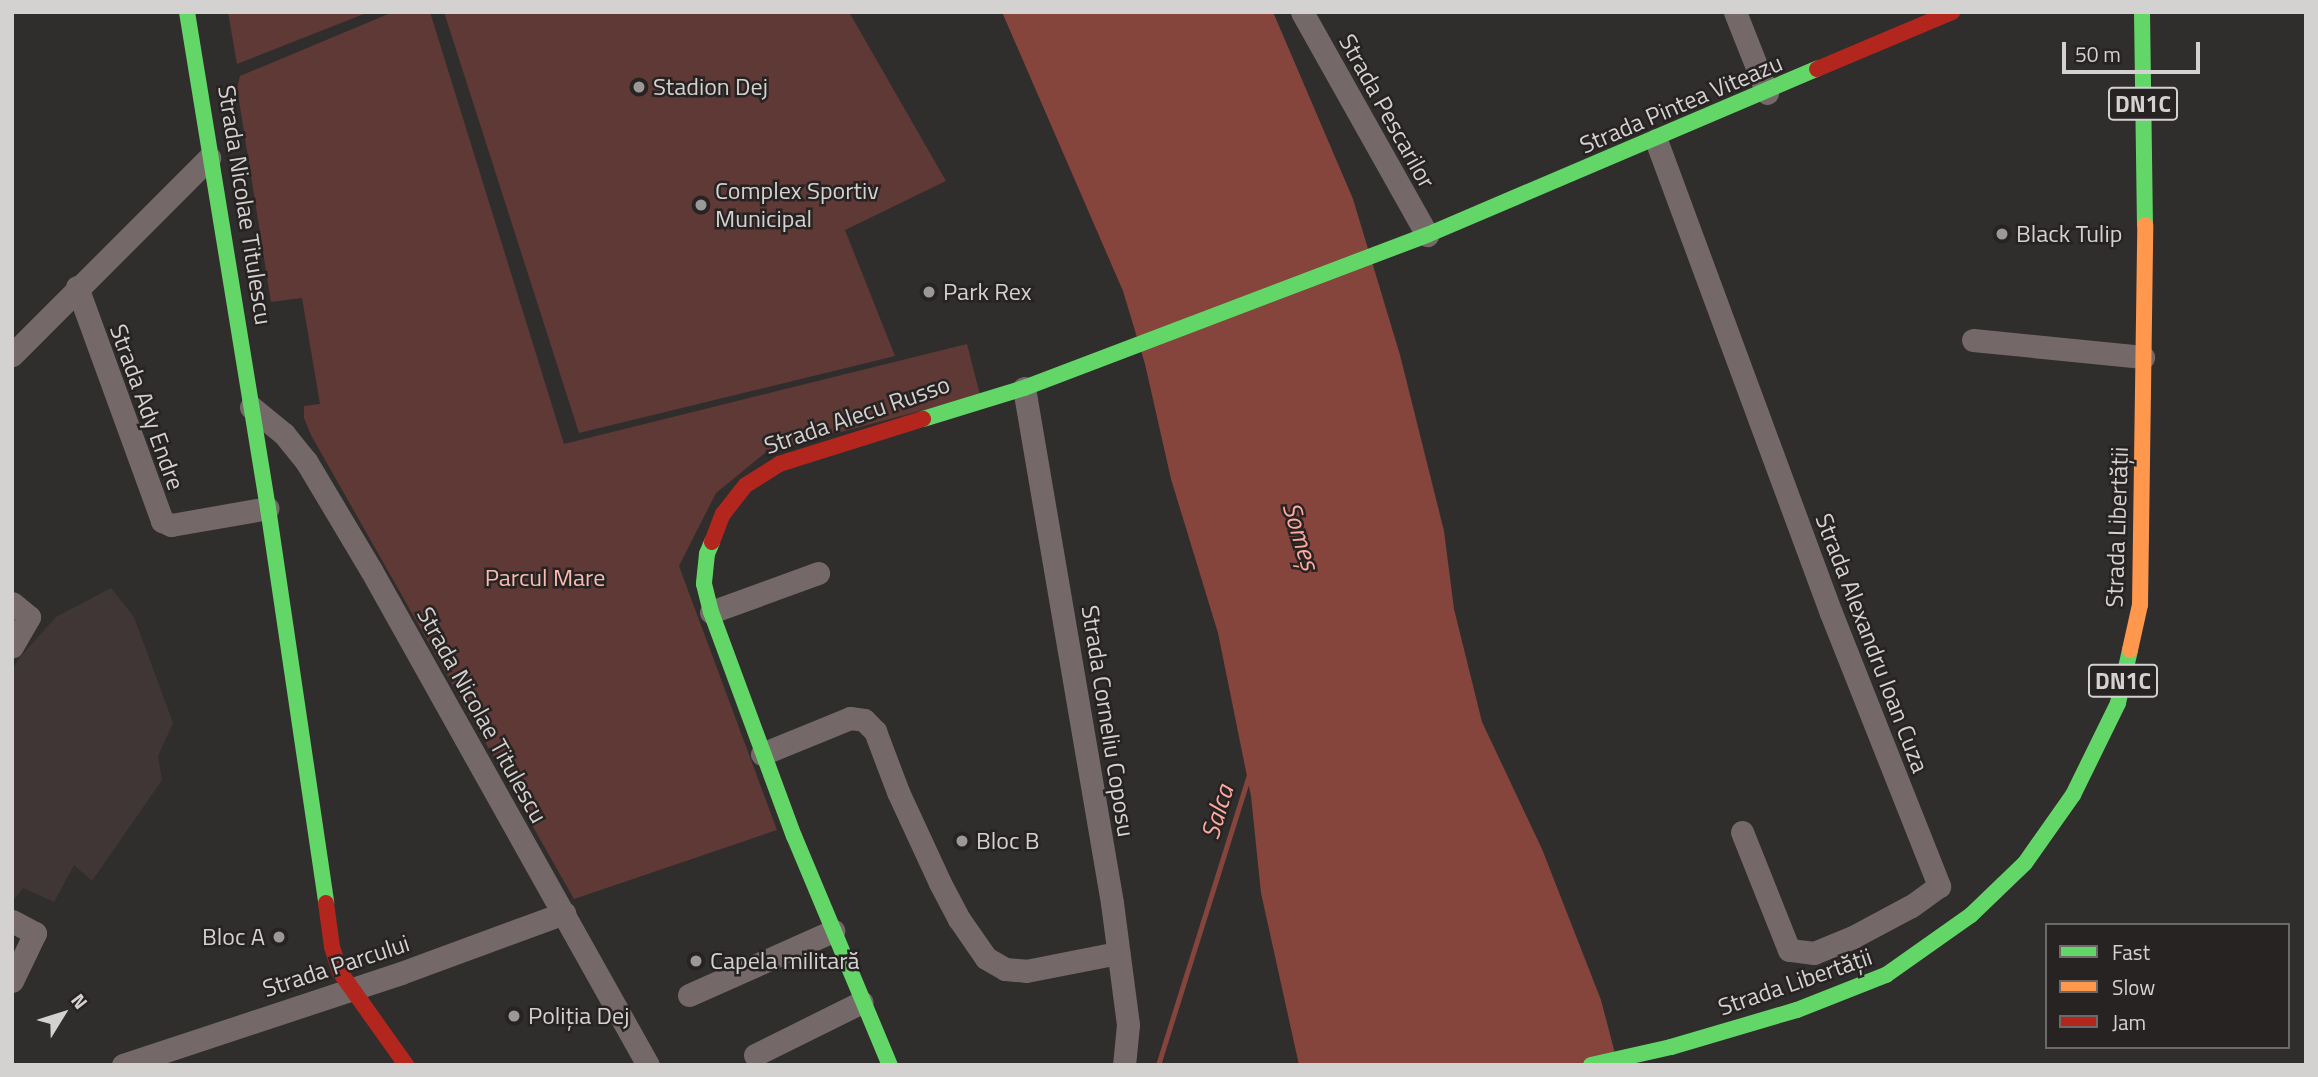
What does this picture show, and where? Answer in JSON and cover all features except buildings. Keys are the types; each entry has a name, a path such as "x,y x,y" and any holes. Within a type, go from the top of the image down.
{"main road":[{"name":"Strada Nicolae Titulescu","path":"187,12 268,508 332,947 340,972 350,990 406,1065"},
{"name":"Strada Pintea Viteazu","path":"1077,368 1418,239 1767,93 1952,12"},
{"name":"Strada Libertății","path":"1591,1065 1671,1047 1797,1010 1886,975 1971,915 2025,863 2073,795 2118,703 2140,605 2143,358 2142,12"},
{"name":"Strada Alecu Russo","path":"890,1065 762,754 711,612 704,583 707,554 723,514 746,485 779,464 1024,388 1077,368"}],"street":[{"name":"Strada Pescarilor","path":"1302,12 1418,239"},
{"path":"1735,12 1767,93"},
{"name":"Strada Alexandru Ioan Cuza","path":"1656,140 1831,613 1939,886 1911,906 1853,937 1814,953 1789,950 1742,832"},
{"path":"12,355 77,287 209,158"},
{"name":"Strada Ady Endre","path":"77,287 162,521 171,525 268,508"},
{"path":"1973,340 2143,358"},
{"name":"Strada Corneliu Coposu","path":"1024,388 1118,953 1128,1025 1124,1065"},
{"name":"Strada Nicolae Titulescu","path":"251,407 284,433 306,461 371,570 648,1065"},
{"path":"711,612 818,573"},
{"path":"12,603 29,617 12,647"},
{"path":"762,754 850,718 864,720 875,731 898,792 947,895 971,938 986,958 1005,969 1026,971 1118,953"},
{"name":"Strada Parcului","path":"123,1065 350,990 564,912"},
{"path":"12,921 35,933 12,981"},
{"path":"689,995 833,930"},
{"path":"755,1055 862,1002"}],"shaded area":[{"path":"111,588 134,617 173,723 158,756 162,780 92,881 74,865 54,902 23,888 12,902 12,670 20,657 56,617"}],"green space":[{"path":"228,12 369,12 237,64"},
{"name":"Parcul Mare","path":"393,12 430,12 564,444 967,344 980,395 766,452 716,493 679,566 777,830 574,899 311,435 304,418 304,406 320,404 302,298 271,302 237,88 240,76"},
{"name":"Complex Sportiv Municipal","path":"444,12 849,12 946,181 845,230 895,356 579,433"}],"water":[{"name":"Someș","path":"1002,12 1273,12 1353,199 1400,355 1444,531 1454,609 1482,722 1542,849 1601,1000 1618,1065 1299,1065 1261,893 1251,796 1218,633 1171,479 1145,364 1123,291"}],"waterway":[{"name":"Salca","path":"1158,1065 1249,774"}],"traffic: fast":[{"path":"187,12 268,508 326,903"},
{"path":"2142,12 2145,225"},
{"path":"923,419 1024,388 1427,235 1817,69"},
{"path":"712,542 707,554 704,584 711,612 794,836 890,1065"},
{"path":"1591,1065 1671,1047 1797,1010 1886,975 1971,915 2025,863 2073,795 2118,703 2130,650"}],"traffic: slow":[{"path":"2130,650 2140,605 2145,225"}],"traffic: jam":[{"path":"1817,69 1952,12"},
{"path":"712,542 723,514 746,485 779,464 923,419"},
{"path":"326,903 332,947 340,972 406,1065"}],"place":[{"name":"Stadion Dej","path":"639,87"},
{"name":"Complex Sportiv Municipal","path":"701,205"},
{"name":"Black Tulip","path":"2002,234"},
{"name":"Park Rex","path":"929,292"},
{"name":"Bloc B","path":"962,841"},
{"name":"Bloc A","path":"279,937"},
{"name":"Capela militară","path":"696,961"},
{"name":"Poliția Dej","path":"514,1016"}]}
